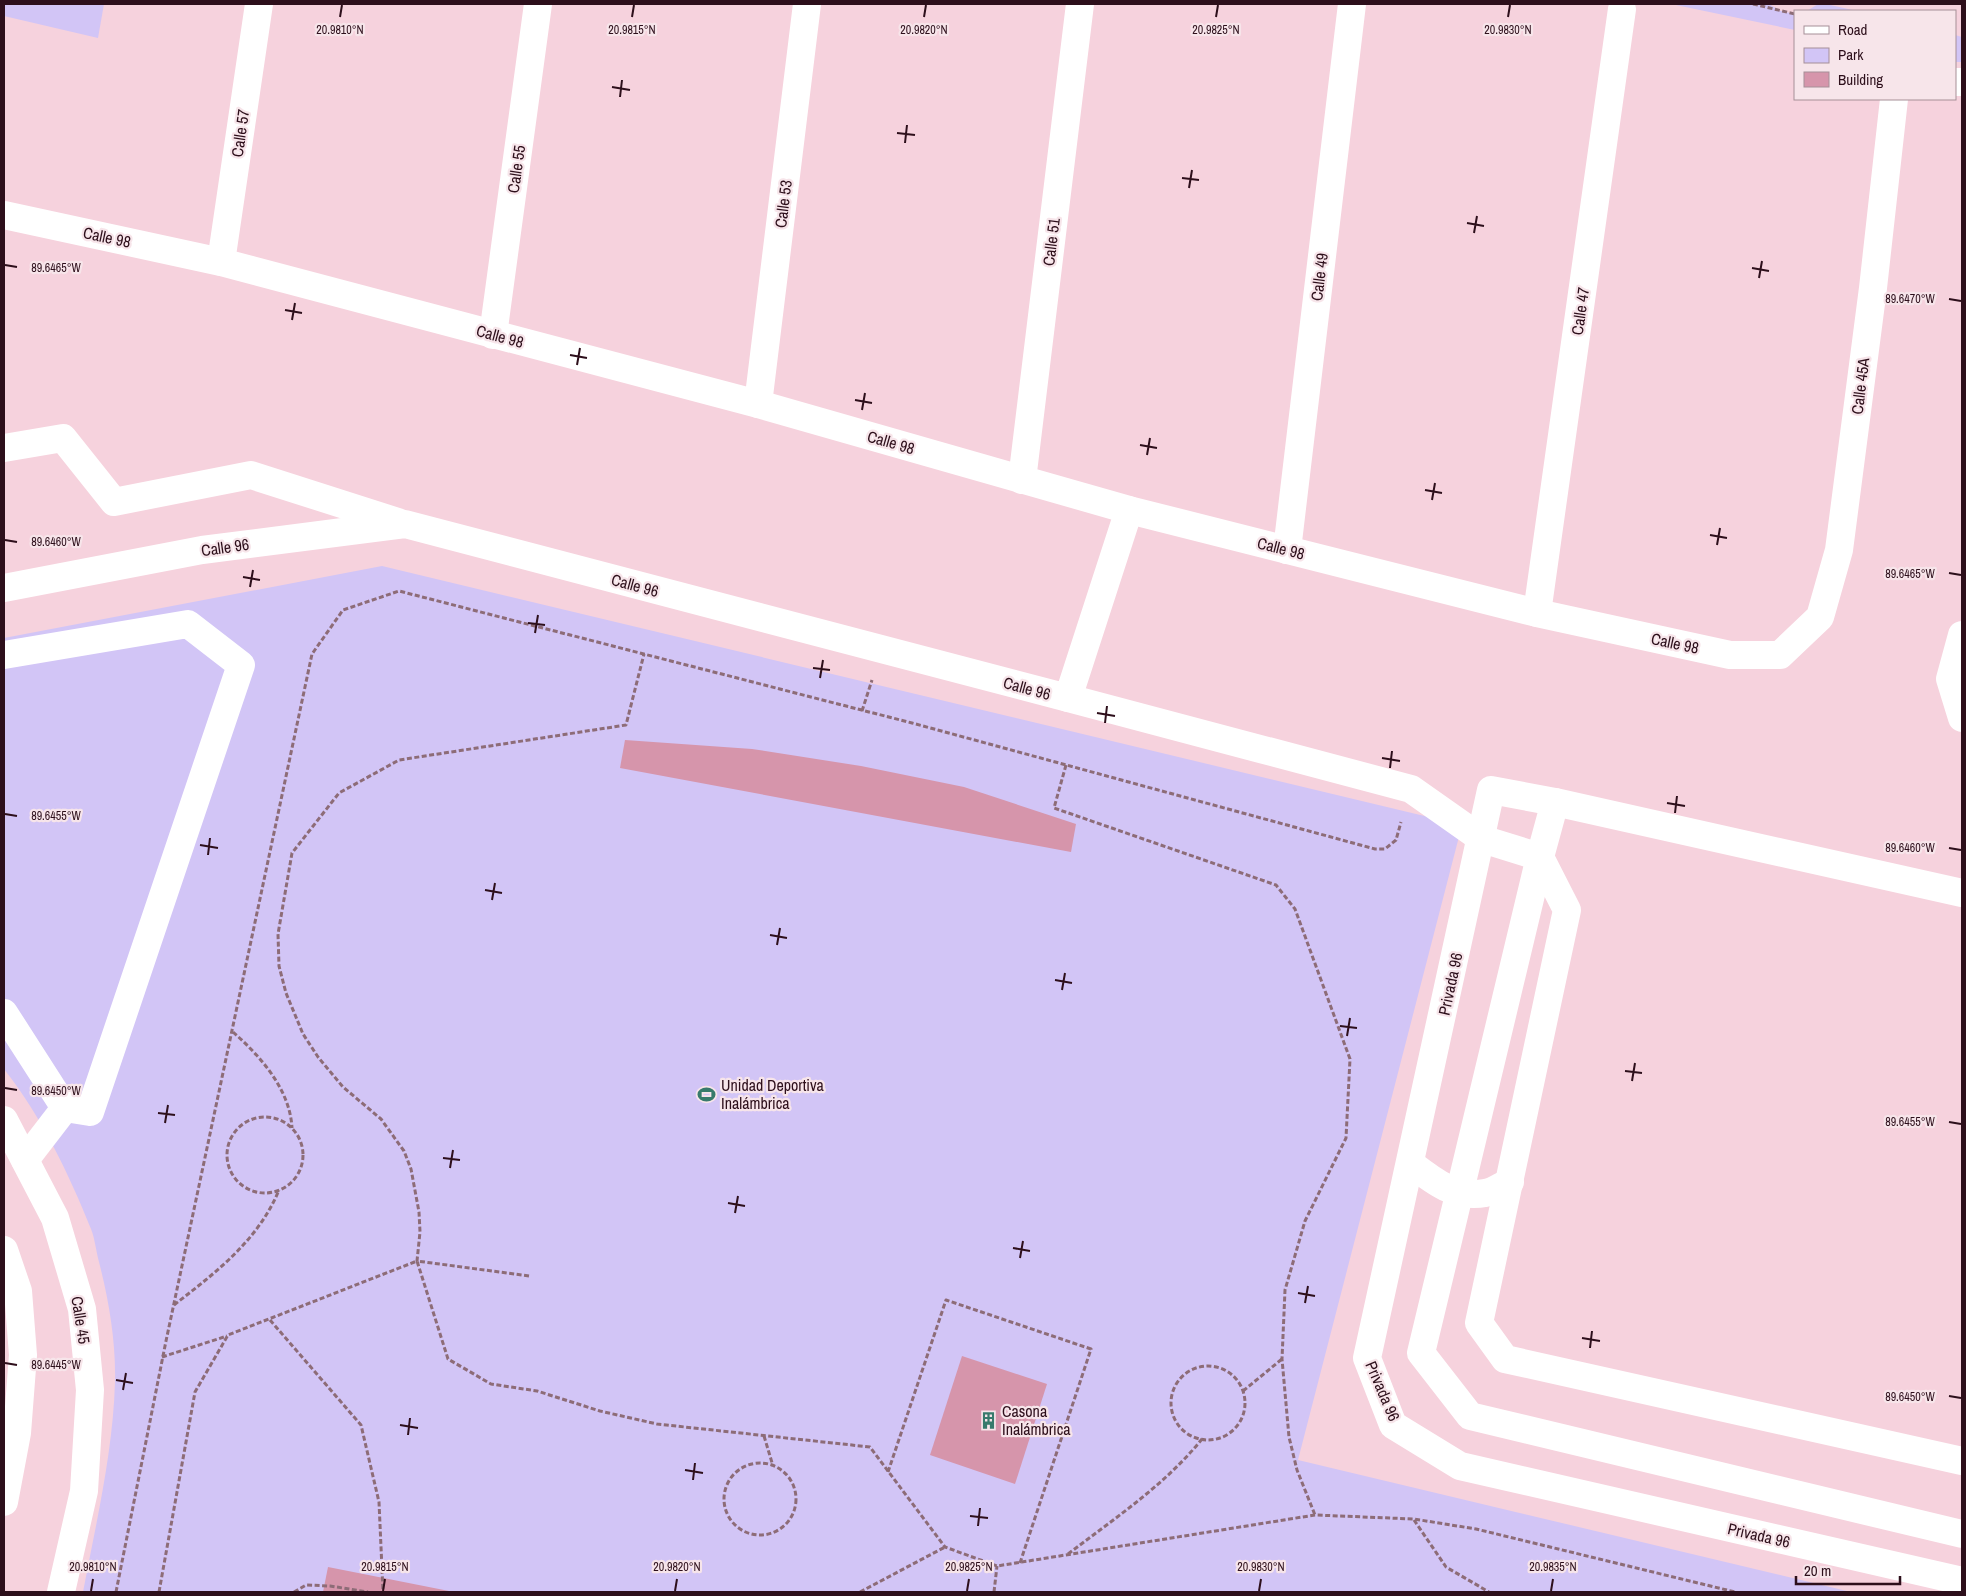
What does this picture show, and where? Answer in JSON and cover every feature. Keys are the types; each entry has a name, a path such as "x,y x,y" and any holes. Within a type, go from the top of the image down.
{"street":[{"name":"Calle 57","path":"221,262 259,4"},
{"name":"Calle 55","path":"493,335 538,4"},
{"name":"Calle 53","path":"758,404 807,4"},
{"name":"Calle 51","path":"1022,480 1080,4"},
{"name":"Calle 49","path":"1287,550 1352,4"},
{"name":"Calle 47","path":"1537,613 1622,9"},
{"name":"Calle 45A","path":"1780,655 1820,617 1839,550 1873,288 1894,100"},
{"name":"Calle 98","path":"4,214 221,262 758,404 1129,510 1537,613 1730,655 1780,655"},
{"path":"4,448 63,438 114,502 251,475 405,524"},
{"name":"Calle 96","path":"4,588 202,550 405,524 1068,698 1129,510"},
{"path":"4,655 188,624 240,665 90,1112 65,1108 4,1013"},
{"path":"1962,635 1950,679 1962,718"},
{"path":"1068,698 1411,789 1482,840 1540,858 1567,910 1479,1323 1504,1359 1962,1461"},
{"name":"Privada 96","path":"1555,802 1491,790 1482,840 1367,1358 1393,1424 1460,1466 1962,1581"},
{"path":"1962,893 1555,802 1421,1353 1470,1416 1962,1534"},
{"path":"25,1160 65,1108"},
{"name":"Calle 45","path":"4,1120 55,1218 82,1309 90,1390 84,1492 62,1592"},
{"path":"1410,1163 1437,1183 1460,1194 1485,1193 1510,1182"},
{"path":"4,1250 18,1291 23,1355 17,1433 4,1502"}],"path":[{"path":"1753,4 1794,14"},
{"path":"116,1592 162,1358 312,654 343,610 399,591 1066,765 1375,849 1386,850 1396,840 1411,789"},
{"path":"644,654 626,725 399,760 340,793 292,854 278,934 279,966 286,993 303,1034 318,1057 343,1087 381,1120 404,1150 411,1169 419,1212 420,1232 417,1261 448,1359 491,1384 538,1390 600,1411 657,1424 870,1448 945,1547 997,1566 1314,1515 1414,1519 1476,1529 1736,1592"},
{"path":"1066,765 1054,808 1276,885 1295,909 1350,1059 1346,1138 1305,1221 1285,1290 1282,1359 1290,1437 1297,1470 1314,1515"},
{"path":"232,1032 251,1048 275,1080 292,1114 292,1128"},
{"path":"272,1117 283,1121 292,1128 299,1138 302,1162 298,1173 290,1183 279,1190 266,1193 253,1191 242,1185 233,1176 228,1163 227,1150 230,1138 239,1127 254,1118 272,1117"},
{"path":"174,1306 239,1250 262,1222 279,1190"},
{"path":"162,1358 270,1320 417,1261 529,1276"},
{"path":"888,1472 946,1300 1091,1349 1020,1563"},
{"path":"270,1320 361,1425 379,1502 384,1592"},
{"path":"159,1592 196,1392 228,1335"},
{"path":"1243,1391 1282,1359"},
{"path":"1204,1366 1216,1367 1227,1371 1237,1380 1243,1391 1245,1402 1243,1414 1238,1425 1229,1434 1218,1439 1202,1439 1185,1432 1177,1423 1172,1412 1172,1399 1175,1387 1182,1377 1192,1370 1204,1366"},
{"path":"764,1436 773,1466 783,1472 791,1481 795,1492 796,1504 792,1515 785,1525 776,1532 764,1536 752,1535 741,1530 732,1522 726,1512 724,1500 726,1488 731,1478 750,1464 762,1463 773,1466"},
{"path":"1067,1555 1162,1481 1186,1459 1202,1439"},
{"path":"1414,1519 1446,1567 1489,1592"},
{"path":"860,1592 945,1547"},
{"path":"994,1592 997,1566"},
{"path":"294,1592 306,1585 330,1586 368,1592"}],"green space":[{"path":"4,4 104,4 98,38 4,16"},
{"path":"1671,4 1769,4 1781,11 1794,14 1794,30"},
{"path":"1818,4 1826,4 1853,10 1809,10"},
{"path":"1956,35 1962,37 1962,62 1956,62"},
{"name":"Unidad Deportiva Inalámbrica","path":"382,566 1462,825 1298,1460 1851,1592 83,1592 111,1435 115,1382 113,1337 106,1292 91,1229 53,1146 30,1106 4,1069 4,638"}],"building":[{"path":"625,740 752,749 861,766 964,787 1076,824 1071,852 620,768"},
{"name":"Casona Inalámbrica","path":"962,1356 1047,1384 1015,1484 930,1455"},
{"path":"328,1567 449,1591 449,1592 323,1592"}],"place":[{"name":"Unidad Deportiva Inalámbrica","path":"707,1094"},
{"name":"Casona Inalámbrica","path":"988,1420"}]}
